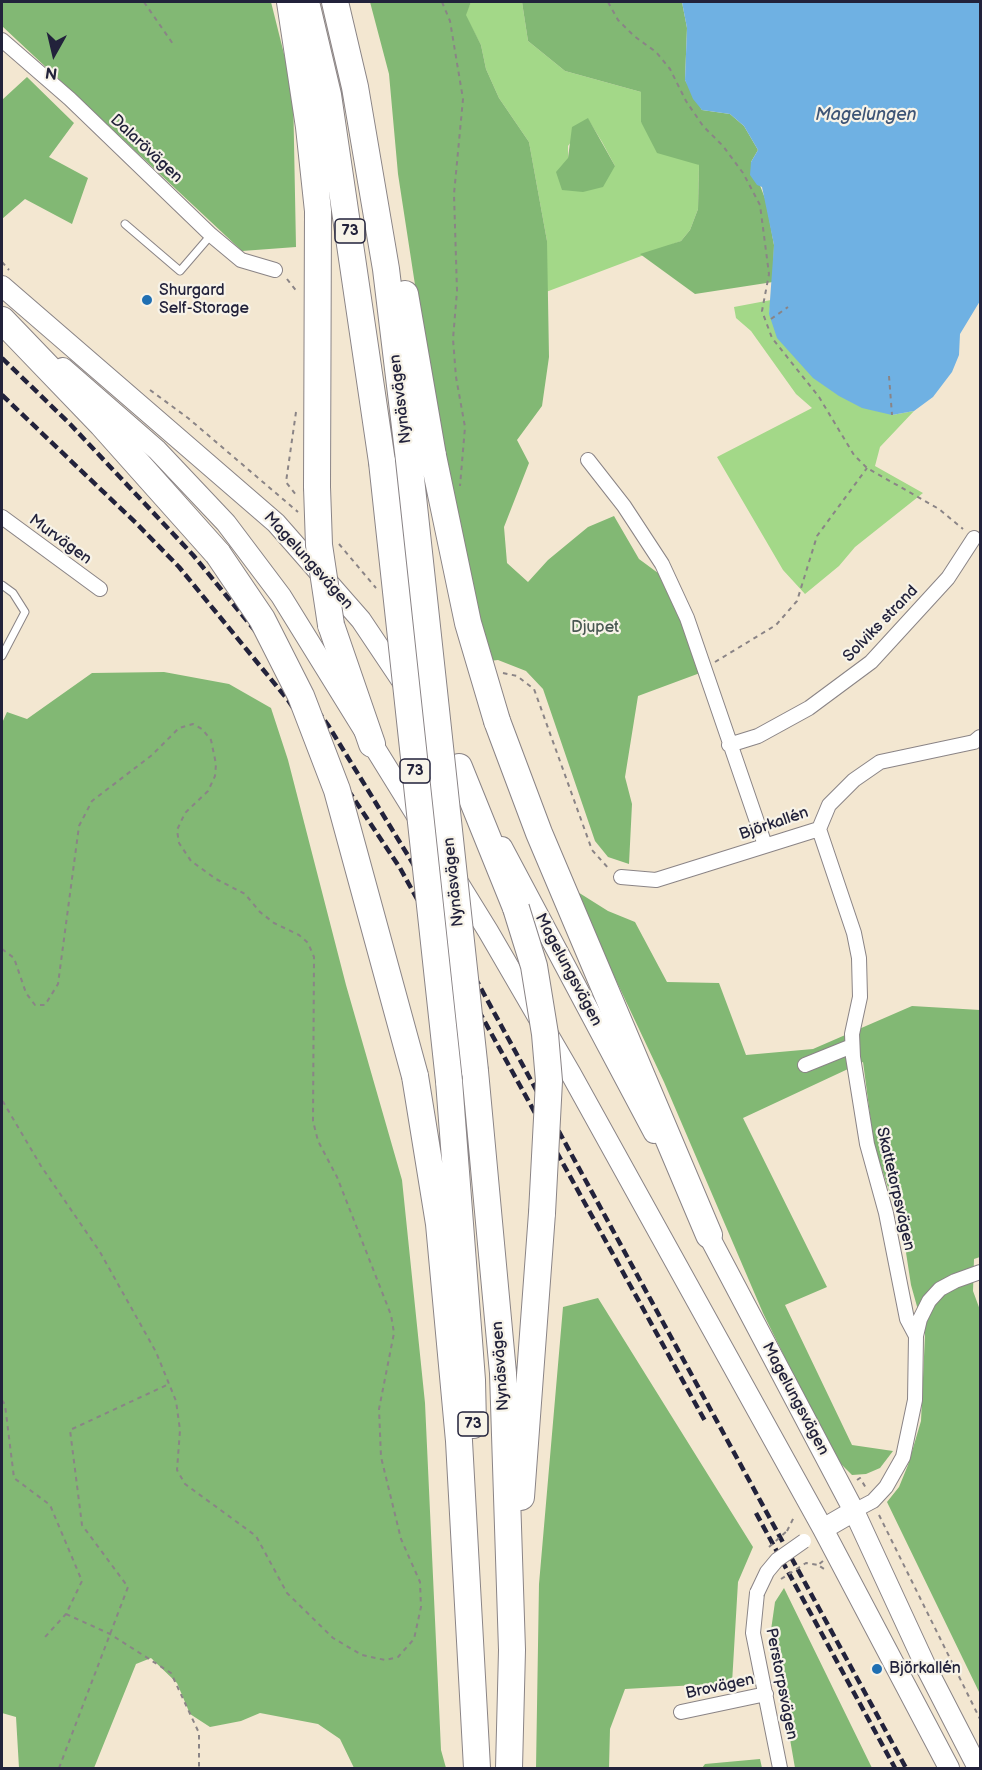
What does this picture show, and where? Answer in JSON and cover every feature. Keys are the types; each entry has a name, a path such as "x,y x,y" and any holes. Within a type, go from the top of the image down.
{"highway":[{"path":"290,2 309,127 318,211 317,487 319,545 331,625 372,744"},
{"name":"Nynäsvägen","path":"306,2 328,95 382,462 449,1081 472,1380 478,1768"},
{"name":"Nynäsvägen","path":"335,2 355,87 421,458 503,1373 512,1650 509,1768"},
{"path":"2,318 102,424 218,554 262,619 301,696 337,790 415,1076 439,1224 459,1441 478,1768"},
{"path":"421,458 497,721 539,833 709,1236"},
{"path":"459,767 516,908 534,966 545,1034 549,1081 512,1650"}],"main road":[{"name":"Magelungsvägen","path":"5,278 276,523 361,620 459,767 854,1510 927,1669 978,1768"},
{"path":"2,318 157,450 226,523 281,596 488,931 571,1074 823,1529 949,1768"},
{"path":"823,1529 854,1510"}],"street":[{"name":"Dalarövägen","path":"2,40 70,99 211,235 241,260 275,270"},
{"path":"588,460 624,506 662,564 687,618 765,845"},
{"name":"Murvägen","path":"2,517 100,589"},
{"name":"Solviks strand","path":"729,745 758,736 809,708 871,662 948,578 974,538"},
{"name":"Björkallén","path":"621,877 656,880 819,829 829,805 854,780 880,762 974,742 981,737"},
{"name":"Skattetorpsvägen","path":"819,829 854,933 859,958 860,997 852,1034 852,1046 867,1144 886,1213 907,1319 916,1336"},
{"path":"805,1065 852,1046"},
{"path":"854,1510 873,1501 895,1474 903,1457 915,1400 916,1336 920,1319 929,1301 940,1289 981,1272"},
{"name":"Perstorpsvägen","path":"780,1768 753,1633 757,1593 767,1572 777,1560 823,1529"},
{"name":"Brovägen","path":"681,1712 766,1694"}],"lane":[{"path":"125,224 180,271 211,235"},
{"path":"2,585 13,593 25,612 2,656"}],"path":[{"path":"144,2 173,44"},
{"path":"442,2 450,21 463,99 454,194 457,291 453,339 456,377 465,427"},
{"path":"608,2 618,20 634,36 656,52 670,69 686,101 703,126 723,146 743,173 760,205 769,274 762,311 767,329 819,397 855,455 867,468 939,509 974,538"},
{"path":"2,262 5,278"},
{"path":"275,270 292,282 299,296"},
{"path":"771,320 788,307"},
{"path":"889,376 892,415"},
{"path":"149,389 188,418 302,515"},
{"path":"286,482 296,411"},
{"path":"705,668 776,625 796,601 817,536 867,468"},
{"path":"334,542 342,548"},
{"path":"2,949 14,958 34,1005 45,1005 57,984 79,826 92,801 152,755 179,728 193,724 202,729 211,740 216,764 215,776 208,791 185,813 177,830 179,843 191,861 216,879 245,894 260,912 274,923 299,935 308,943 314,957 313,1121 318,1141 337,1177 391,1315 394,1333 379,1409 381,1457 401,1539 420,1582 421,1607 414,1640 398,1657 385,1660 362,1656 333,1638 287,1593 256,1536 185,1484 177,1470 180,1430 176,1401 156,1352 100,1252 41,1166 2,1100"},
{"path":"59,1768 128,1587 82,1525 70,1430 169,1384"},
{"path":"2,1400 14,1478 50,1505 82,1581 66,1614 45,1636"},
{"path":"873,1501 981,1719"},
{"path":"780,1579 806,1563 818,1565"},
{"path":"66,1614 110,1634 171,1673 199,1733 199,1768"}],"green space":[{"path":"2,2 271,2 293,90 296,247 242,251 2,26"},
{"name":"Djupet","path":"370,2 471,2 466,15 481,45 486,69 499,98 529,142 547,241 549,357 542,406 517,440 529,463 504,527 507,563 528,582 548,560 588,527 614,516 639,559 658,573 681,622 700,673 638,696 625,777 632,804 629,864 608,857 595,841 543,689 526,671 498,660 489,661 471,603 427,363 398,174 389,74"},
{"path":"471,2 522,2 528,41 565,71 641,92 641,122 699,165 698,209 690,230 681,241 546,292 547,241 529,142 499,98 486,69 481,45 465,15","holes":["588,119 615,166 568,158 568,146"]},
{"path":"522,2 682,2 687,28 685,80 702,110 730,114 744,126 758,150 751,162 766,201 774,245 773,282 695,294 640,254 681,241 690,230 698,209 699,165 657,153 641,122 641,92 565,71 528,41"},
{"path":"27,77 74,123 49,157 88,178 72,224 25,199 2,219 2,100"},
{"path":"588,118 615,166 603,187 583,192 562,190 556,172 568,158 572,127"},
{"path":"771,300 769,314 892,415 914,411 880,447 875,466 923,493 855,547 839,566 805,594 783,570 717,457 812,408 796,394 751,331 736,318 734,307"},
{"path":"164,672 229,684 271,708 288,760 346,985 402,1180 425,1403 441,1750 446,1768 354,1768 340,1739 318,1724 260,1713 241,1721 210,1727 190,1714 177,1683 151,1658 136,1664 94,1768 19,1768 16,1717 2,1713 2,723 7,712 27,719 92,673"},
{"path":"573,889 608,911 635,922 667,982 719,983 746,1055 813,1049 912,1006 980,1010 980,1257 974,1259 973,1291 980,1310 980,1694 887,1502 899,1487 921,1421 925,1335 911,1285 903,1233 874,1145 863,1062 743,1118 827,1287 785,1305 852,1445 893,1451 880,1468 866,1474 852,1475 834,1457 763,1313 664,1082"},
{"path":"598,1298 753,1547 738,1582 732,1683 625,1689 610,1729 609,1768 536,1768 539,1584 563,1307"},
{"path":"784,1588 872,1768 795,1768 771,1630 775,1602"},
{"path":"760,1759 762,1768 702,1768 705,1764"}],"water":[{"name":"Magelungen","path":"682,2 980,2 980,301 960,334 959,355 952,372 933,397 914,411 892,415 862,408 839,396 813,378 777,338 769,314 774,245 762,187 757,185 750,175 751,162 758,150 744,126 730,114 702,110 693,99 685,80 687,28"}],"railway":[{"path":"2,358 70,424 193,555 293,677 328,725 412,862 906,1768"},
{"path":"2,395 179,567 288,700 400,868 705,1421"},
{"path":"756,1513 895,1768"}],"place":[{"name":"Shurgard Self-Storage","path":"147,300"},
{"name":"Björkallén","path":"877,1669"}]}
